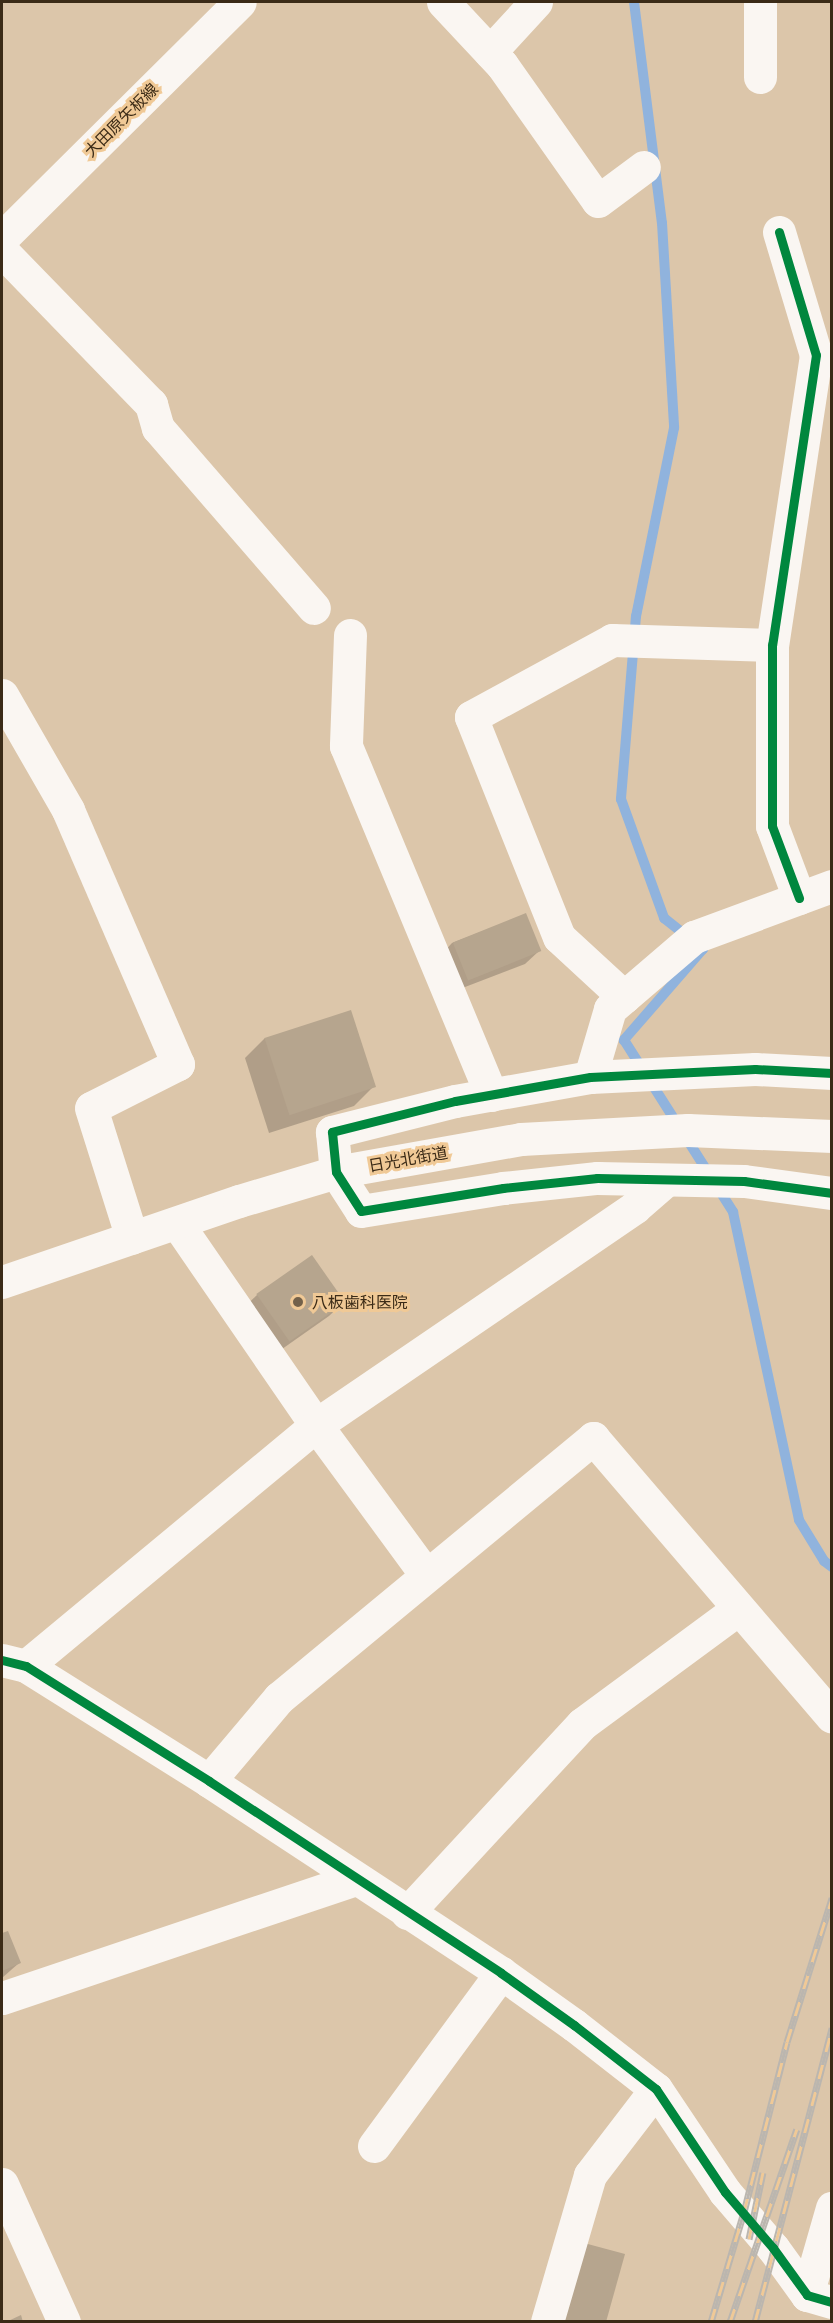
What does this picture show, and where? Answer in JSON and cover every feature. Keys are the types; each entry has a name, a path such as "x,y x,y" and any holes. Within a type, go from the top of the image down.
{"main road":[{"name":"大田原矢板線","path":"2,238 240,2"},
{"path":"443,2 502,65 598,201 644,167"},
{"path":"490,52 536,2"},
{"path":"760,2 760,77"},
{"path":"779,232 816,355 772,645 772,826 799,898"},
{"path":"2,251 151,404 158,428 314,608"},
{"path":"350,635 346,746 491,1095"},
{"path":"624,997 558,937 471,717 612,640 772,645"},
{"path":"2,695 68,810 178,1064 91,1108 132,1238"},
{"path":"590,1077 610,1009 694,937 831,886"},
{"path":"831,1073 755,1069 590,1077 491,1095 332,1132 336,1172 361,1211 503,1188 597,1178 744,1181 831,1194"},
{"name":"日光北街道","path":"2,1282 177,1222 336,1172 521,1139 688,1130 831,1136"},
{"path":"664,1181 635,1208 316,1425 14,1663 209,1781 501,1973 656,2089 725,2192 819,2299"},
{"path":"177,1222 316,1425 426,1575"},
{"path":"209,1781 279,1698 593,1438 831,1718"},
{"path":"407,1913 582,1724 738,1609"},
{"path":"2,1998 356,1879"},
{"path":"374,2146 501,1973"},
{"path":"548,2322 590,2175 656,2089"},
{"path":"2,2184 64,2322"},
{"path":"819,2299 831,2208"}],"building":[{"path":"526,913 541,951 468,981 453,943"},
{"path":"351,1010 376,1087 289,1115 264,1038"},
{"path":"312,1255 345,1303 290,1342 256,1294"},
{"path":"8,1931 21,1963 2,1971 2,1933"},
{"path":"584,2243 625,2254 606,2322 563,2321"},
{"path":"21,2315 23,2322 6,2322"}],"waterway":[{"path":"634,2 662,223 674,428 636,616 621,799 664,918 703,949 624,1040 733,1212 799,1520 824,1561 832,1567"}],"railway":[{"path":"711,2322 744,2212 787,2042 832,1898"},
{"path":"755,2322 832,2028"},
{"path":"730,2322 797,2129"},
{"path":"749,2239 763,2172"}],"cycle path":[{"path":"779,232 816,355 772,645 772,826 799,898"},
{"path":"832,1073 755,1069 590,1077 455,1101 332,1132 336,1172 361,1211 503,1188 597,1178 744,1181 832,1193"},
{"path":"2,1660 26,1666 209,1781 501,1973 574,2025 656,2089 725,2192 773,2248 807,2295 832,2302"}],"place":[{"name":"八板歯科医院","path":"298,1302"}]}
